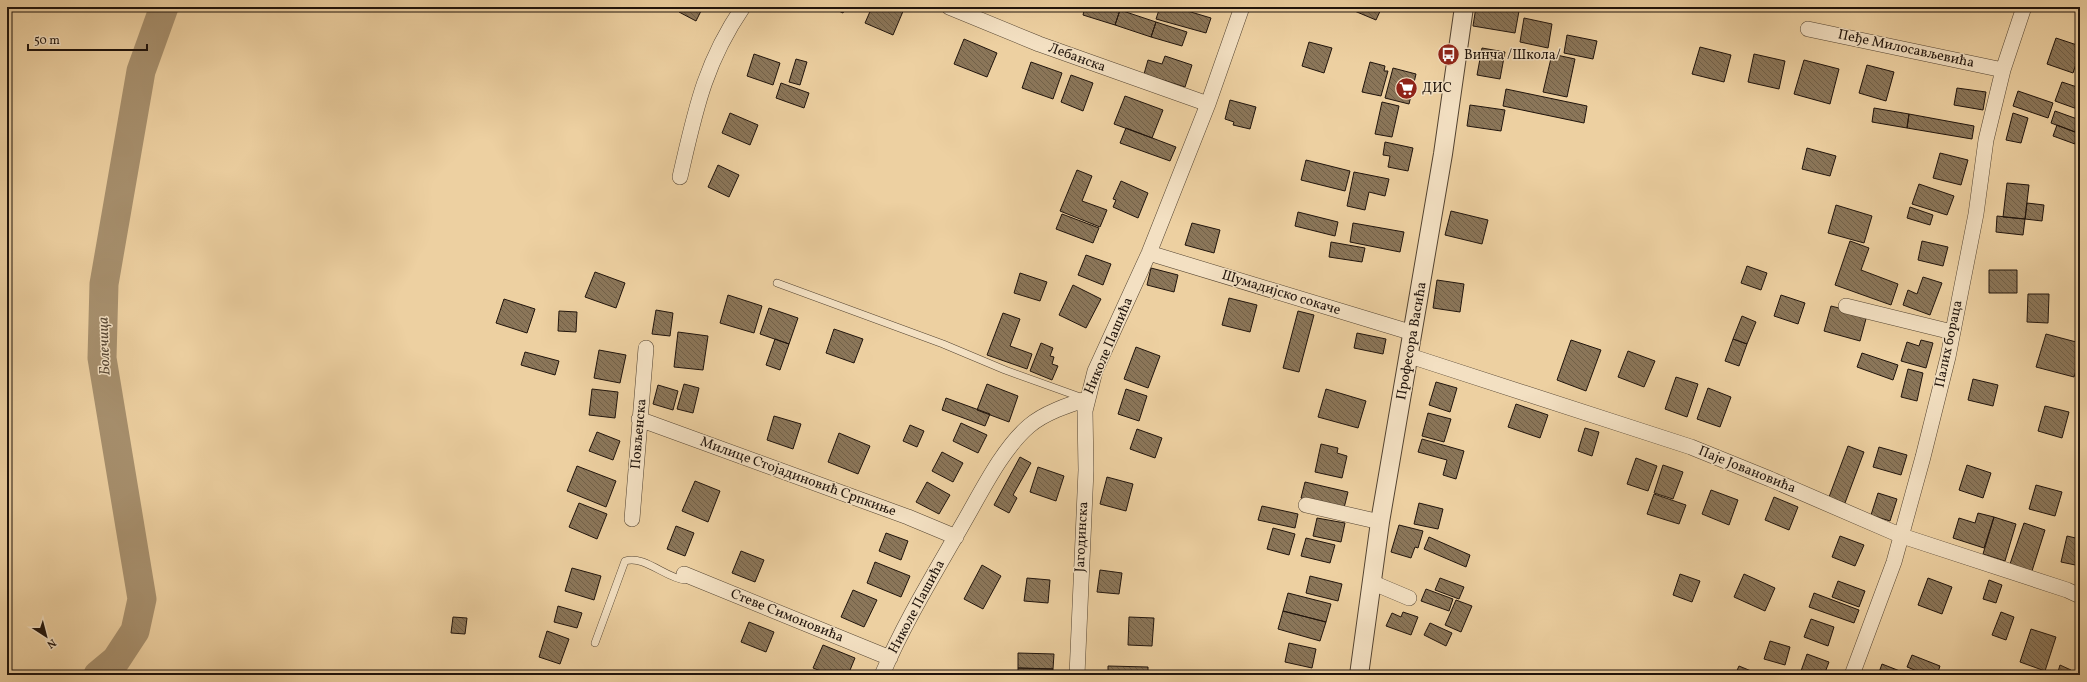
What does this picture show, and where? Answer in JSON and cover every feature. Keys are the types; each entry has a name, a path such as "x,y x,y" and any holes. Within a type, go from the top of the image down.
{"street":[{"path":"680,177 697,101 710,67 729,28 743,7"},
{"name":"Лебанска","path":"949,7 1039,44 1208,104"},
{"name":"Николе Пашића","path":"882,675 921,596 1015,439 1030,425 1042,418 1071,404 1087,400 1095,371 1149,253 1208,104 1242,7"},
{"name":"Професора Васића","path":"1359,675 1380,522 1414,333 1443,154 1464,7"},
{"name":"Палих бораца","path":"1852,675 1902,536 1948,357 1976,214 1986,140 2003,70 2024,7"},
{"name":"Пеђе Милосављевића","path":"1808,29 2003,70"},
{"name":"Шумадијско сокаче","path":"1149,253 1414,333"},
{"path":"1846,306 1952,332"},
{"name":"Повљенска","path":"632,519 646,348"},
{"name":"Паје Јовановића","path":"1410,356 1691,447 1770,479 1902,536 2067,590 2080,596"},
{"name":"Јагодинска","path":"1076,675 1086,470 1084,422 1087,400"},
{"name":"Милице Стојадиновић Српкиње","path":"639,419 908,517 956,537"},
{"path":"1306,505 1380,522"},
{"name":"Стеве Симоновића","path":"690,576 890,658"},
{"path":"1371,582 1409,598"}],"lane":[{"path":"777,284 943,344 1005,370 1087,400"},
{"path":"595,643 625,561 631,559 639,561 682,580 690,576"}],"building":[{"path":"682,7 703,7 696,21 679,12"},
{"path":"830,7 846,7 843,13"},
{"path":"872,7 899,7 904,9 893,35 865,23"},
{"path":"1085,7 1110,7 1120,10 1115,25 1083,15"},
{"path":"1160,7 1174,7 1211,18 1206,33 1156,19"},
{"path":"1345,7 1382,7 1376,20"},
{"path":"1476,7 1495,7 1519,11 1515,33 1473,26"},
{"path":"1120,10 1156,22 1151,37 1115,25"},
{"path":"1524,18 1552,24 1548,48 1520,42"},
{"path":"1156,22 1187,32 1182,46 1151,37"},
{"path":"1567,35 1597,41 1593,59 1564,53"},
{"path":"2056,38 2080,46 2080,52 2073,73 2047,64"},
{"path":"964,39 997,53 987,77 954,64"},
{"path":"1309,42 1332,48 1324,73 1302,66"},
{"path":"1700,47 1731,55 1724,82 1692,74"},
{"path":"1482,48 1505,52 1500,79 1477,75"},
{"path":"754,54 780,63 773,85 747,76"},
{"path":"1552,54 1575,59 1567,97 1543,92"},
{"path":"1754,54 1785,61 1779,89 1748,82"},
{"path":"1165,56 1192,65 1185,87 1144,74 1148,60 1162,64"},
{"path":"796,59 807,62 800,85 789,82"},
{"path":"1804,60 1839,69 1830,104 1794,94"},
{"path":"1031,62 1062,73 1053,99 1022,88"},
{"path":"1370,62 1385,66 1384,71 1388,71 1381,96 1362,92"},
{"path":"1867,65 1894,72 1886,101 1859,93"},
{"path":"1393,68 1416,74 1409,104 1385,98"},
{"path":"1071,75 1093,83 1083,111 1061,102"},
{"path":"2062,82 2080,88 2080,110 2055,101"},
{"path":"781,83 809,93 804,108 776,98"},
{"path":"1957,88 1986,92 1983,110 1954,105"},
{"path":"1506,89 1587,106 1584,123 1503,106"},
{"path":"2018,91 2053,103 2048,118 2013,106"},
{"path":"1125,96 1163,110 1152,138 1114,124"},
{"path":"1230,100 1256,107 1250,129 1233,125 1234,122 1225,119"},
{"path":"1382,102 1399,106 1392,137 1375,134"},
{"path":"1470,105 1505,110 1501,131 1467,126"},
{"path":"1874,108 1909,114 1907,128 1872,122"},
{"path":"2055,111 2080,120 2080,134 2051,123"},
{"path":"730,113 758,125 750,145 722,133"},
{"path":"2013,113 2028,118 2021,143 2006,140"},
{"path":"1909,114 1974,126 1972,139 1907,128"},
{"path":"2057,125 2078,133 2075,144 2053,136"},
{"path":"1126,128 1176,147 1170,161 1120,143"},
{"path":"1385,142 1413,148 1408,171 1388,167 1390,156 1383,155"},
{"path":"1807,148 1836,156 1830,176 1802,169"},
{"path":"1940,153 1968,160 1961,185 1933,178"},
{"path":"1306,160 1350,171 1345,191 1301,180"},
{"path":"718,165 739,175 729,197 708,187"},
{"path":"1077,170 1092,176 1082,201 1107,210 1100,227 1060,211"},
{"path":"1354,172 1389,179 1385,196 1369,192 1365,210 1347,206"},
{"path":"1121,181 1148,193 1138,218 1113,207 1116,200 1113,199"},
{"path":"2007,183 2029,185 2025,219 2003,217"},
{"path":"1919,184 1954,196 1947,215 1912,204"},
{"path":"2027,203 2044,205 2042,221 2025,219"},
{"path":"1836,205 1872,216 1864,243 1828,233"},
{"path":"1910,207 1933,215 1930,225 1907,218"},
{"path":"1451,211 1488,220 1482,244 1445,235"},
{"path":"1298,212 1338,222 1335,236 1295,226"},
{"path":"1062,214 1099,228 1093,243 1056,229"},
{"path":"1997,216 2025,219 2023,235 1996,232"},
{"path":"2080,216 2080,234 2076,233"},
{"path":"1192,223 1220,230 1214,253 1185,245"},
{"path":"1353,223 1404,232 1400,252 1350,242"},
{"path":"1850,241 1869,248 1861,270 1898,284 1891,305 1835,285"},
{"path":"1922,241 1948,247 1943,266 1918,260"},
{"path":"1331,242 1365,248 1362,262 1329,257"},
{"path":"1086,255 1111,264 1103,285 1078,275"},
{"path":"1747,266 1767,273 1761,290 1741,283"},
{"path":"1151,268 1178,275 1174,292 1147,285"},
{"path":"1989,270 2017,270 2017,293 1989,293"},
{"path":"595,272 625,283 616,308 585,297"},
{"path":"1020,273 1047,282 1040,301 1014,293"},
{"path":"1923,277 1942,283 1930,315 1903,305 1908,290 1917,294"},
{"path":"1437,280 1464,284 1460,312 1433,308"},
{"path":"1073,285 1101,299 1086,328 1059,315"},
{"path":"2028,294 2049,294 2048,323 2027,322"},
{"path":"728,295 762,306 754,333 720,323"},
{"path":"1781,295 1805,303 1798,324 1774,316"},
{"path":"1229,298 1257,305 1250,332 1222,325"},
{"path":"504,299 535,309 527,333 496,323"},
{"path":"1831,306 1867,315 1860,341 1824,331"},
{"path":"769,308 798,318 789,344 760,334"},
{"path":"656,310 673,313 670,336 652,334"},
{"path":"559,311 577,312 576,332 558,331"},
{"path":"1298,311 1314,315 1299,372 1283,368"},
{"path":"1003,313 1020,319 1010,346 1032,354 1027,369 987,355"},
{"path":"1742,316 1756,322 1747,344 1733,339"},
{"path":"834,329 863,339 854,363 826,353"},
{"path":"678,332 708,336 703,370 674,367"},
{"path":"1357,333 1386,339 1383,354 1354,348"},
{"path":"2046,334 2080,343 2080,357 2074,377 2036,367"},
{"path":"775,339 789,344 780,370 766,365"},
{"path":"1733,339 1747,344 1739,366 1725,361"},
{"path":"1571,340 1601,350 1586,391 1557,380"},
{"path":"1921,340 1933,343 1926,368 1901,361 1907,342 1919,346"},
{"path":"1041,343 1053,348 1050,356 1054,357 1052,364 1058,366 1052,380 1030,371"},
{"path":"1136,347 1160,356 1148,388 1124,379"},
{"path":"599,350 626,355 620,383 594,378"},
{"path":"1628,351 1655,361 1644,387 1618,377"},
{"path":"525,352 559,361 555,375 521,365"},
{"path":"1862,353 1898,365 1893,380 1857,367"},
{"path":"1908,369 1923,373 1917,401 1901,397"},
{"path":"1676,377 1698,384 1687,417 1665,409"},
{"path":"1973,379 1998,385 1993,406 1968,400"},
{"path":"1436,382 1457,388 1450,412 1429,405"},
{"path":"684,384 699,388 693,413 677,409"},
{"path":"987,384 1018,396 1009,422 977,410"},
{"path":"658,385 678,391 673,410 653,404"},
{"path":"1708,388 1731,397 1720,427 1697,419"},
{"path":"592,389 618,392 615,418 589,415"},
{"path":"1126,389 1147,396 1139,421 1118,414"},
{"path":"1326,389 1366,401 1358,428 1318,417"},
{"path":"946,398 990,414 985,426 942,410"},
{"path":"1516,404 1548,415 1540,438 1508,427"},
{"path":"2045,406 2069,412 2062,438 2038,431"},
{"path":"1428,413 1451,419 1444,442 1422,436"},
{"path":"774,416 801,424 793,449 767,440"},
{"path":"961,423 987,435 978,453 953,441"},
{"path":"910,425 924,431 917,447 903,441"},
{"path":"1585,428 1599,432 1592,456 1578,451"},
{"path":"1137,429 1162,438 1155,458 1130,449"},
{"path":"597,432 620,441 613,460 589,451"},
{"path":"839,433 870,446 858,474 828,462"},
{"path":"1422,439 1464,451 1456,479 1443,475 1447,460 1418,452"},
{"path":"1321,444 1338,448 1337,453 1347,456 1342,478 1315,472"},
{"path":"1848,446 1864,452 1845,503 1829,497"},
{"path":"1879,447 1907,455 1901,475 1873,467"},
{"path":"942,452 963,463 953,482 932,471"},
{"path":"1020,457 1031,463 1013,495 1017,498 1009,513 994,505"},
{"path":"1636,458 1657,466 1648,491 1627,484"},
{"path":"1663,465 1683,472 1673,499 1654,493"},
{"path":"1967,465 1991,473 1983,498 1959,490"},
{"path":"577,466 616,481 606,507 567,491"},
{"path":"1038,467 1064,476 1056,501 1030,492"},
{"path":"1107,477 1133,484 1126,511 1100,504"},
{"path":"695,481 720,491 708,522 682,511"},
{"path":"927,482 950,495 939,514 916,502"},
{"path":"1305,482 1348,492 1344,508 1301,498"},
{"path":"2036,485 2062,492 2055,516 2029,509"},
{"path":"1711,490 1738,500 1729,525 1702,514"},
{"path":"1878,493 1897,499 1890,521 1871,515"},
{"path":"1654,494 1686,505 1679,524 1647,514"},
{"path":"1774,497 1798,507 1789,530 1765,520"},
{"path":"579,503 607,514 597,539 569,527"},
{"path":"1419,503 1443,509 1438,529 1414,524"},
{"path":"1262,506 1298,514 1295,528 1258,520"},
{"path":"1978,513 1994,517 1984,548 1953,538 1959,518 1975,523"},
{"path":"1994,517 2016,524 2005,561 1983,554"},
{"path":"1317,518 1345,523 1341,542 1313,536"},
{"path":"2024,523 2045,530 2032,571 2010,564"},
{"path":"1399,525 1423,531 1418,548 1415,547 1411,558 1391,552"},
{"path":"676,526 694,533 685,556 667,549"},
{"path":"1273,528 1295,534 1289,555 1267,549"},
{"path":"886,533 908,541 901,560 879,551"},
{"path":"1840,536 1864,545 1855,566 1832,557"},
{"path":"2067,536 2080,539 2080,566 2061,562"},
{"path":"1429,537 1470,555 1466,567 1424,549"},
{"path":"1306,538 1335,545 1330,563 1301,556"},
{"path":"741,551 764,560 755,582 732,573"},
{"path":"875,562 910,576 901,597 867,583"},
{"path":"982,565 1001,576 983,609 964,599"},
{"path":"572,568 601,576 594,600 565,591"},
{"path":"1100,570 1122,573 1119,594 1097,592"},
{"path":"1680,574 1700,581 1692,602 1673,595"},
{"path":"1744,574 1775,588 1765,611 1734,597"},
{"path":"1310,576 1342,584 1338,601 1306,593"},
{"path":"1027,578 1050,580 1048,603 1024,601"},
{"path":"1440,578 1464,587 1459,599 1435,590"},
{"path":"1928,578 1952,587 1942,614 1918,605"},
{"path":"1989,580 2002,585 1996,603 1983,599"},
{"path":"1838,581 1865,591 1859,607 1832,597"},
{"path":"1426,589 1453,599 1449,611 1421,601"},
{"path":"853,590 877,600 864,627 841,617"},
{"path":"1288,593 1331,604 1326,622 1283,611"},
{"path":"1814,593 1859,610 1854,623 1809,607"},
{"path":"1456,600 1472,606 1461,632 1445,625"},
{"path":"558,606 582,613 577,628 554,622"},
{"path":"1283,611 1326,622 1320,641 1278,629"},
{"path":"1403,612 1418,617 1411,635 1386,626 1392,613 1401,617"},
{"path":"2001,612 2014,617 2006,640 1992,635"},
{"path":"453,617 467,618 465,634 451,633"},
{"path":"1129,617 1154,618 1152,646 1128,645"},
{"path":"1811,619 1834,627 1828,646 1804,637"},
{"path":"749,622 774,632 766,652 741,642"},
{"path":"1430,623 1452,633 1446,646 1424,635"},
{"path":"2031,629 2056,637 2045,671 2020,662"},
{"path":"547,631 569,639 560,664 539,657"},
{"path":"1770,641 1790,647 1785,665 1764,659"},
{"path":"1289,643 1316,649 1312,668 1285,662"},
{"path":"823,645 855,658 848,675 831,675 813,668"},
{"path":"1018,653 1054,654 1053,669 1018,668"},
{"path":"1807,654 1829,662 1824,675 1811,675 1801,671"},
{"path":"1912,655 1940,666 1937,675 1927,675 1907,667"},
{"path":"1882,664 1905,673 1905,675 1878,675"},
{"path":"2060,665 2071,670 2069,675 2057,675"},
{"path":"1108,666 1148,667 1148,675 1108,675"},
{"path":"1739,666 1756,673 1755,675 1735,675"},
{"path":"1018,668 1053,669 1053,675 1018,675"}],"waterway":[{"name":"Болечица","path":"98,675 116,660 135,631 142,599 102,358 104,284 141,71 164,7"}],"place":[{"name":"Винча /Школа/","path":"1448,55"},
{"name":"ДИС","path":"1407,88"}]}
